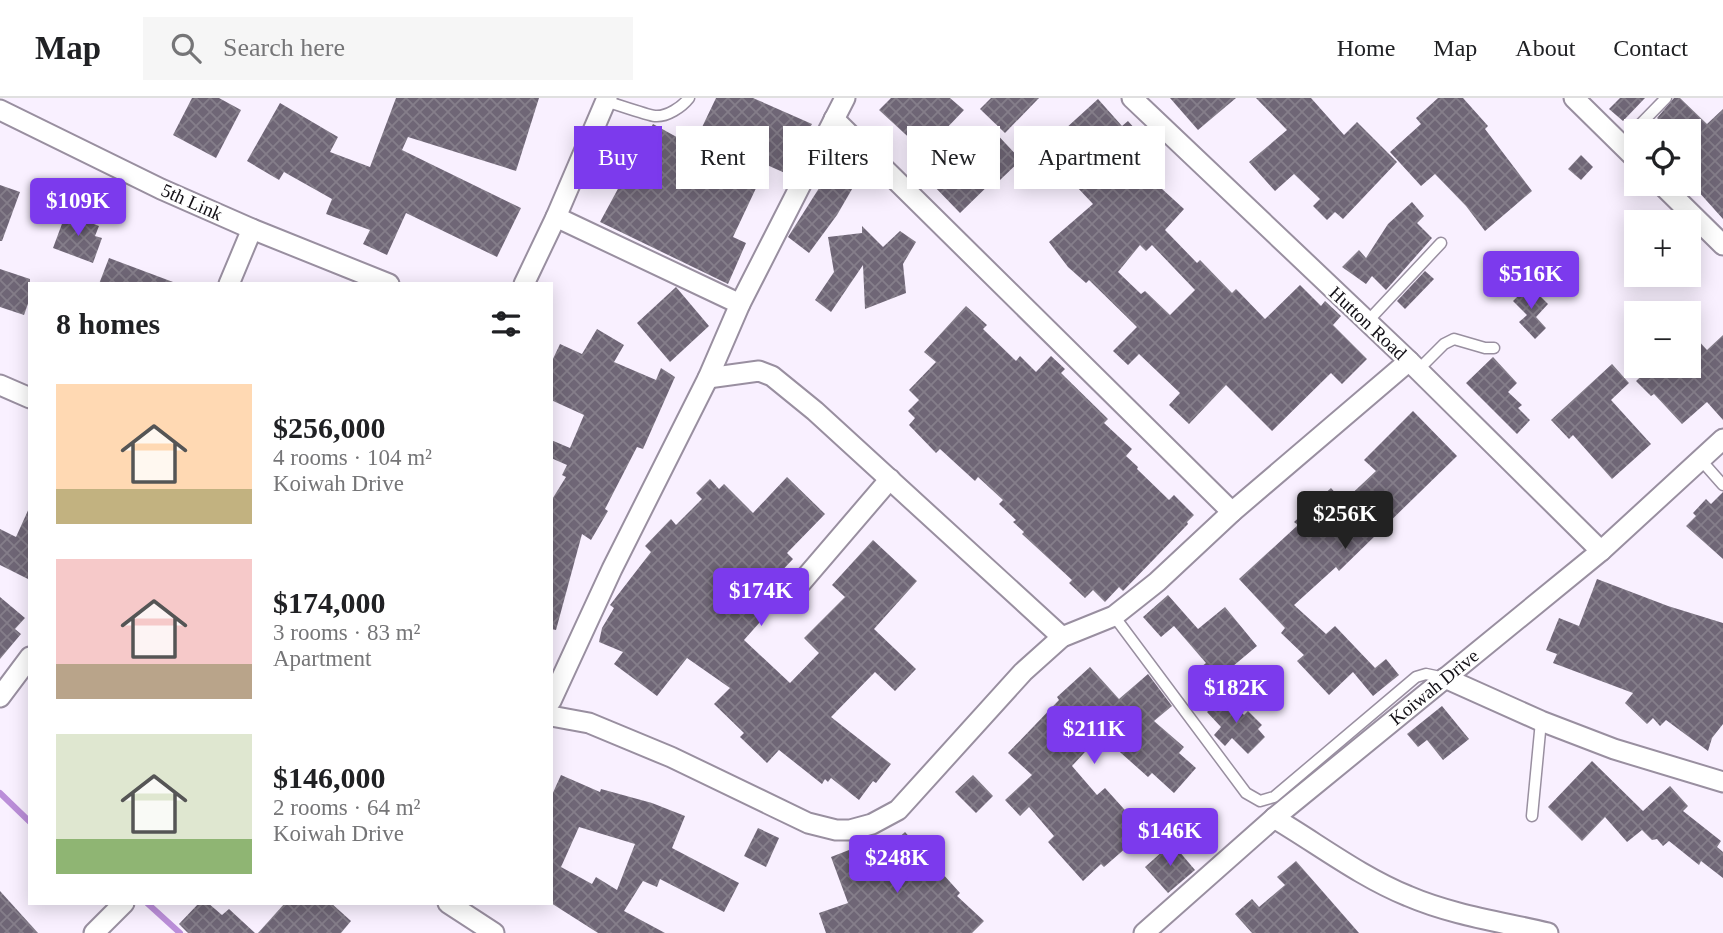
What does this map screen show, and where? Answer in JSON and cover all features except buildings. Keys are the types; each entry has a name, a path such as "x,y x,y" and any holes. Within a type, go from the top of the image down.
{"street":[{"path":"553,697 612,569 708,378 740,304 845,98"},
{"name":"Hutton Road","path":"1132,98 1413,365 1601,551"},
{"path":"1574,98 1624,147"},
{"path":"525,282 606,99"},
{"name":"5th Link","path":"0,110 161,189 384,282"},
{"path":"834,119 1232,512"},
{"path":"1673,196 1723,245"},
{"path":"556,217 740,304"},
{"path":"230,282 252,229"},
{"path":"553,716 589,723 671,757 808,822 836,830 850,830 872,824 898,810 1023,672 1062,637 1114,616 1157,582 1232,512 1413,365"},
{"path":"708,378 759,371 772,376 815,411 1062,637"},
{"path":"0,385 28,397"},
{"name":"Koiwah Drive","path":"1144,933 1274,818 1364,733 1445,678 1601,551 1723,439"},
{"path":"788,598 890,479"},
{"path":"0,697 28,660"},
{"path":"1445,678 1614,749 1723,782"},
{"path":"1274,818 1378,881 1408,896 1433,905 1548,933"},
{"path":"107,929 123,905"},
{"path":"460,907 494,933"}],"lane":[{"path":"606,99 655,116 668,113 683,105 689,98"},
{"path":"1621,144 1666,98"},
{"path":"1367,322 1441,243"},
{"path":"1413,365 1454,339 1494,348"},
{"path":"1700,459 1723,485"},
{"path":"1114,616 1247,793 1260,801 1274,797 1364,733"},
{"path":"1532,816 1541,720"}],"waterway":[{"path":"0,793 28,820"},
{"path":"149,905 180,933"}]}
